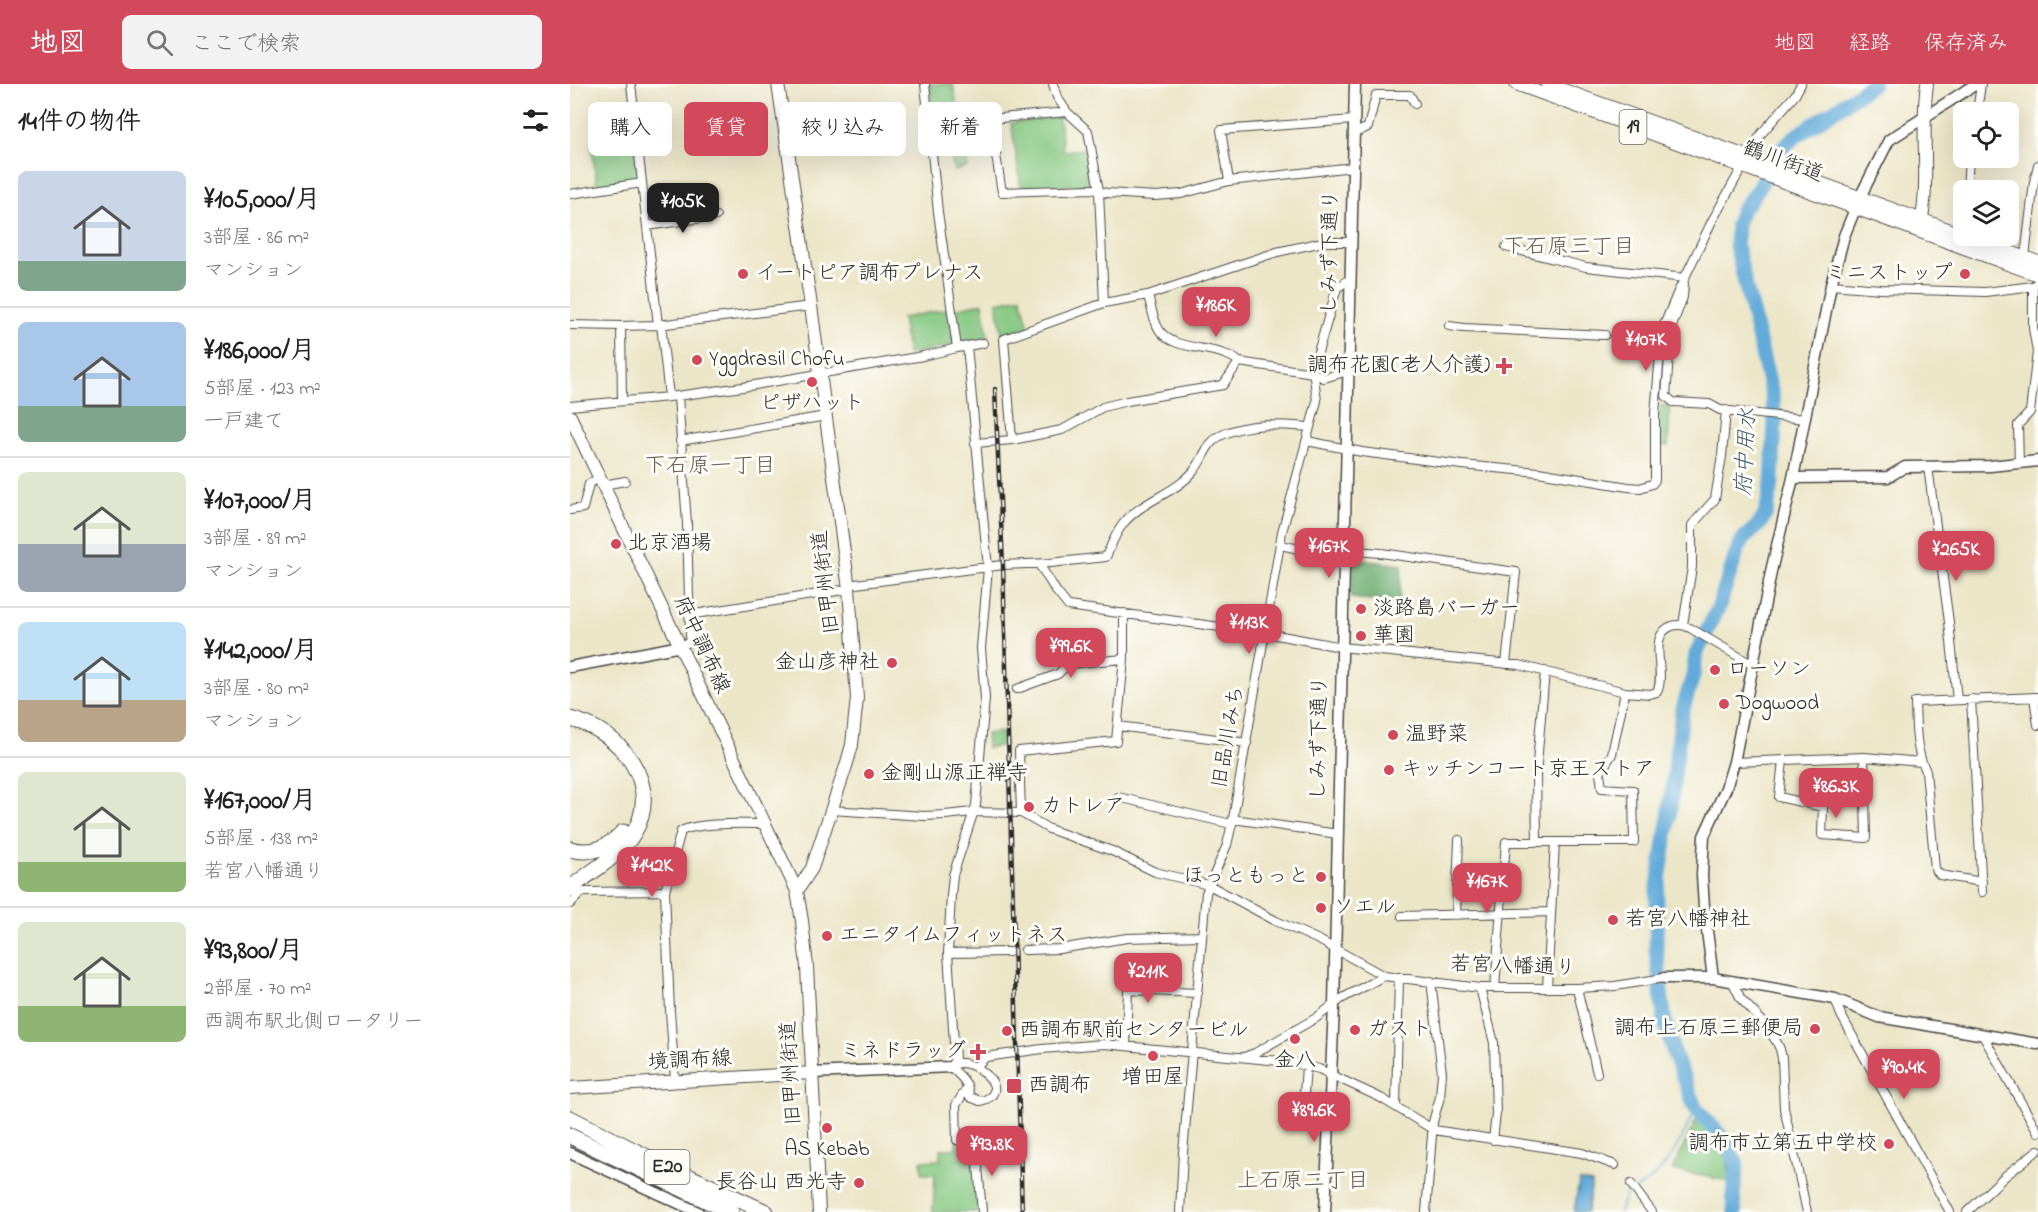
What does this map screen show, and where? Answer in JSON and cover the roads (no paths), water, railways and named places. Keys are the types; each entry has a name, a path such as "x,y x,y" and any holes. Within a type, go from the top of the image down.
{"highway":[{"path":"570,719 607,735 623,750 632,770 634,804 631,817 623,832 613,842 591,851 570,849"},
{"path":"570,727 591,735 609,747 642,782 643,800 634,833 620,850 570,889"},
{"name":"E20","path":"574,1120 653,1160 766,1212"},
{"name":"E20","path":"570,1136 731,1212"},
{"path":"570,1143 646,1173"}],"main road":[{"name":"旧甲州街道","path":"778,84 849,587 856,664 856,707 852,745 812,868 797,891 807,968 819,1212"},
{"name":"鶴川街道","path":"1516,84 1771,171 1921,226 2036,281"},
{"name":"鶴川街道","path":"1547,84 1750,164"},
{"path":"1921,226 1924,202 1925,116 1928,84"},
{"name":"鶴川街道","path":"1921,226 1953,232"},
{"name":"鶴川街道","path":"1995,246 2038,262"},
{"name":"府中調布線","path":"570,416 797,891"},
{"name":"境調布線","path":"570,1088 812,1073"}],"street":[{"path":"570,667 681,646 689,642 687,524 680,441 674,396 659,324 632,84"},
{"path":"925,84 938,212 957,348"},
{"path":"1053,84 1057,97 1067,112 1088,131 1099,191 1104,303"},
{"name":"しみず下通り","path":"1325,1212 1334,1006 1355,84"},
{"path":"1307,441 1346,450 1538,472 1628,487 1640,488 1652,484 1662,330 1712,221 1750,164 1761,134 1795,95 1801,84"},
{"path":"1713,978 1704,907 1702,875 1704,836 1726,788 1734,762 1772,567 1793,478 1831,285 1844,236 1889,140 1979,84"},
{"path":"1978,102 1979,84"},
{"path":"1353,134 1368,127 1376,95 1410,95 1415,104"},
{"path":"1067,112 990,119 1002,192 1092,189 1155,196 1181,194 1228,181 1353,167"},
{"path":"1228,181 1221,130 1354,120"},
{"path":"2025,257 2038,165"},
{"path":"570,194 642,183"},
{"path":"647,226 716,216"},
{"path":"1012,440 1004,339 1104,303 1148,295 1277,252 1323,242 1351,242"},
{"path":"1506,247 1586,267 1685,278"},
{"path":"1685,278 1683,297 1671,329 1666,396 1673,402 1709,404 1720,410 1805,419"},
{"name":"旧品川みち","path":"1180,1212 1183,1153 1206,893 1227,844 1232,821 1284,522 1317,401 1313,373 1337,288 1350,279"},
{"path":"1831,285 1985,292 2036,281 2033,328 2037,352 2030,412 2018,425 2019,464"},
{"path":"1148,295 1156,324 1165,337 1193,347 1224,353 1239,362 1313,373 1324,378 1348,371"},
{"path":"570,325 659,324 811,306"},
{"path":"621,326 622,402"},
{"path":"1449,326 1605,335"},
{"path":"570,406 743,387 923,356 983,343"},
{"path":"951,1067 955,1058 948,953 953,875 976,805 985,698 981,648 988,568 966,346"},
{"path":"975,443 1012,440 1062,430 1103,407 1223,385 1239,362"},
{"path":"1683,625 1692,567 1692,525 1715,499 1726,410"},
{"path":"680,441 826,416"},
{"path":"689,615 849,587 988,568 1106,557 1122,525 1130,517 1186,479 1199,465 1208,445 1215,438 1262,424 1310,427"},
{"path":"1793,478 1888,477 1905,467 2019,464 2038,461"},
{"path":"1928,467 1957,700"},
{"path":"570,510 583,508 589,484 601,481 626,481"},
{"path":"1281,545 1344,555 1381,553 1516,572 1506,664"},
{"path":"1039,564 1068,606 1341,647 1519,665 1625,692 1650,694 1657,692 1661,673 1659,637 1669,627 1683,625 1753,665"},
{"path":"1021,813 1019,751 1116,741 1124,659 1124,613"},
{"path":"1017,689 1058,674 1068,664 1124,659"},
{"path":"1538,842 1536,775 1545,671"},
{"path":"1495,988 1506,842 1634,842 1633,790 1602,788 1600,773 1612,754 1625,692"},
{"path":"1982,882 1940,875 1935,869 1926,771 1921,762 1917,737 1915,702 2036,697 2038,724"},
{"path":"1971,699 1982,892"},
{"path":"1118,726 1247,743"},
{"path":"1734,762 1864,757 1921,762"},
{"path":"1783,761 1779,796 1822,807 1822,835 1866,838 1864,757"},
{"path":"1119,797 1232,821 1338,834"},
{"path":"831,810 924,816 973,812 1021,813 1049,829 1112,850 1155,872 1209,885 1335,948 1384,976"},
{"path":"675,1081 665,891 683,830 696,827 765,824"},
{"path":"1456,915 1459,840"},
{"path":"1547,988 1555,842"},
{"path":"570,904 585,892 665,891"},
{"path":"1402,916 1551,912"},
{"path":"1025,950 1059,949 1126,938 1201,936"},
{"path":"948,953 1009,952"},
{"path":"1244,1057 1255,1053 1334,1006 1341,999 1384,976"},
{"name":"若宮八幡通り","path":"1384,976 1480,988 1616,986 1664,978"},
{"path":"1396,1106 1399,977"},
{"path":"1664,978 1713,978 1732,981 1834,999 1879,1017 2038,1044"},
{"path":"1426,1212 1433,1122 1440,1097 1442,1072 1431,981"},
{"path":"1732,981 1741,999 1763,1022 1780,1049 1784,1108 1807,1212"},
{"path":"1480,988 1494,1043 1496,1114 1493,1140"},
{"path":"1577,988 1597,1073"},
{"path":"1126,1046 1128,990 1198,993"},
{"path":"1834,999 1950,1212"},
{"path":"1982,1034 2038,1132"},
{"path":"962,1078 972,1065 986,1058 1087,1045 1126,1046 1290,1062 1319,1069 1396,1106 1434,1130 1582,1153 1615,1165"},
{"path":"812,1073 972,1065 994,1083 993,1092 985,1100 976,1101 968,1095 962,1078 951,1067"},
{"path":"1303,1108 1306,1066"},
{"path":"967,1088 956,1105 957,1140 976,1143 982,1212"},
{"path":"1967,1212 2004,1177 2038,1150"},
{"path":"570,1153 678,1207 699,1212"},
{"path":"1631,1184 1652,1212"}],"water":[{"path":"1579,1181 1592,1183 1587,1212 1574,1212"}],"waterway":[{"name":"府中用水","path":"1659,973 1656,949 1657,892 1682,712 1693,676 1696,654 1719,606 1738,549 1744,538 1759,525 1766,513 1772,482 1775,420 1772,395 1736,245 1737,224 1742,210 1758,189 1776,154 1792,139 1873,84"},
{"name":"府中用水","path":"1660,985 1665,1022 1673,1051 1695,1107 1725,1141 1737,1165 1733,1195 1735,1212"},
{"path":"1637,1188 1656,1174 1673,1153 1695,1107"},
{"path":"1619,1212 1627,1192 1632,1190"}],"railway":[{"path":"995,389 1003,565 1022,1212"}],"place":[{"name":"イートピア調布プレナス","path":"743,274"},
{"name":"ミニストップ","path":"1965,274"},
{"name":"Yggdrasil Chofu","path":"697,360"},
{"name":"調布花園(老人介護)","path":"1504,366"},
{"name":"ピザハット","path":"812,382"},
{"name":"北京酒場","path":"616,544"},
{"name":"淡路島バーガー","path":"1361,609"},
{"name":"華園","path":"1361,636"},
{"name":"金山彦神社","path":"892,663"},
{"name":"ローソン","path":"1715,670"},
{"name":"Dogwood","path":"1724,704"},
{"name":"温野菜","path":"1393,735"},
{"name":"キッチンコート京王ストア","path":"1389,770"},
{"name":"金剛山源正禅寺","path":"869,774"},
{"name":"カトレア","path":"1029,807"},
{"name":"ほっともっと","path":"1321,877"},
{"name":"ソエル","path":"1321,908"},
{"name":"若宮八幡神社","path":"1613,920"},
{"name":"エニタイムフィットネス","path":"827,936"},
{"name":"調布上石原三郵便局","path":"1815,1029"},
{"name":"ガスト","path":"1355,1030"},
{"name":"西調布駅前センタービル","path":"1007,1031"},
{"name":"金八","path":"1295,1039"},
{"name":"ミネドラッグ","path":"978,1052"},
{"name":"増田屋","path":"1153,1056"},
{"name":"西調布","path":"1014,1086"},
{"name":"AS Kebab","path":"827,1128"},
{"name":"調布市立第五中学校","path":"1889,1144"},
{"name":"長谷山 西光寺","path":"859,1183"}],"district":[{"name":"下石原三丁目","path":"1569,248"},
{"name":"下石原一丁目","path":"710,467"},
{"name":"上石原二丁目","path":"1303,1182"}]}
